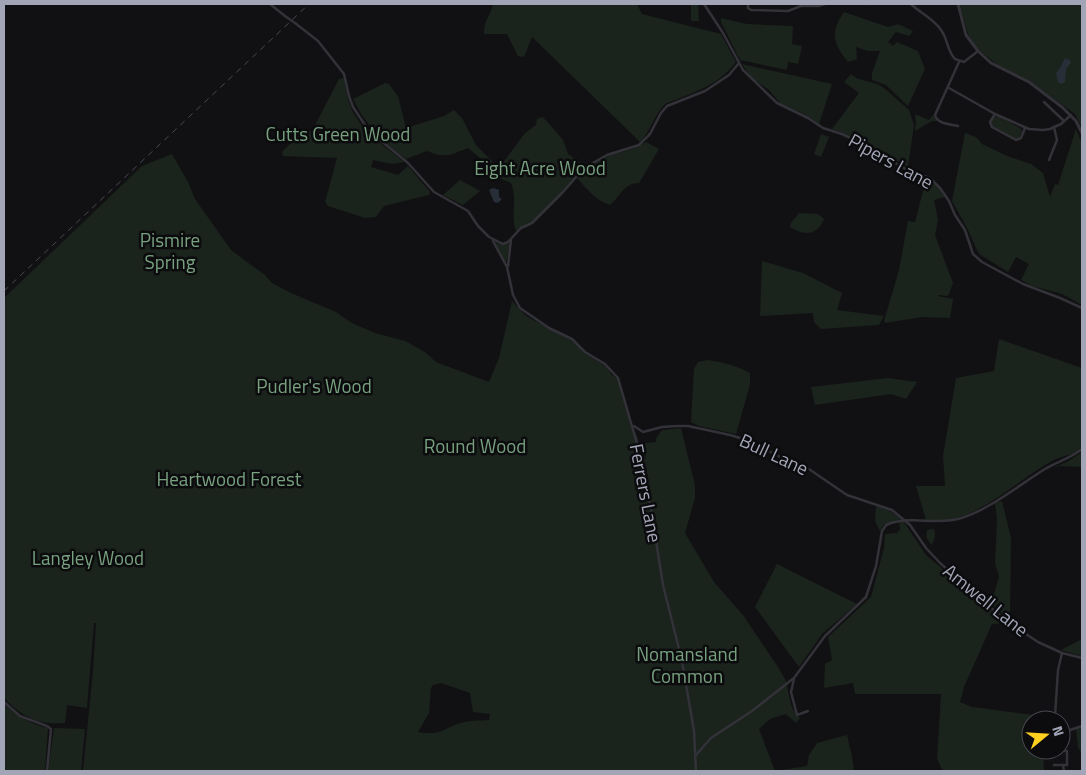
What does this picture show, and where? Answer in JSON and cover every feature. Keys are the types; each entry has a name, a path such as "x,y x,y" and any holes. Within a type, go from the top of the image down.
{"street":[{"name":"Ferrers Lane","path":"270,4 318,42 344,74 353,107 369,131 408,163 434,192 468,211 478,226 492,239 507,267 513,294 520,308 549,328 572,339 586,352 614,372 618,378 633,425 651,509 664,585 682,661 692,723 696,771"},
{"name":"Pipers Lane","path":"704,4 723,33 739,63 752,80 781,106 808,118 823,128 863,144 908,171 930,178 949,201 955,215 965,230 973,254 982,262 1023,284 1082,308"},
{"path":"748,4 749,9 753,10 785,11 797,5 818,6 825,4"},
{"path":"911,4 938,26 944,34 952,56 960,62 967,61 978,51"},
{"path":"958,4 966,35 978,51 991,63 1029,82 1071,115 1082,133"},
{"path":"958,126 939,122 935,116 960,62"},
{"path":"492,239 503,244 511,240 514,234 532,223 584,168 607,155 639,145 650,134 667,106 705,90 729,75 739,63"},
{"path":"949,88 995,114 1025,128 1043,130 1054,128 1071,115"},
{"path":"1044,102 1064,121"},
{"path":"995,114 990,124 1016,140 1021,138 1025,128"},
{"path":"1049,160 1057,140 1054,128"},
{"name":"Ferrers Lane","path":"507,267 511,240"},
{"name":"Bull Lane","path":"633,425 643,432 662,427 688,426 750,441 784,459 803,465 847,495 892,510 906,520"},
{"path":"696,756 711,738 794,678 825,636 868,593 878,561 882,531 886,525 906,520 932,522 958,519 969,515 1047,468 1075,455 1082,449"},
{"name":"Amwell Lane","path":"906,520 926,548 940,563 1006,620 1038,642 1062,653 1082,658"},
{"path":"1055,710 1058,670 1062,653"},
{"path":"794,678 792,698 797,714 808,711"},
{"path":"786,683 792,689"},
{"path":"4,702 20,716 51,729 47,771"},
{"path":"1054,766 1067,765 1067,760"},
{"path":"1064,765 1064,771"}],"green space":[{"path":"493,4 637,4 642,14 721,34 736,62 713,83 665,104 640,142 532,37 524,57 518,56 507,34 484,34"},
{"path":"691,4 698,4 699,21 691,21"},
{"path":"959,4 1082,4 1082,128 1075,114 1030,81 996,64 977,48 969,36"},
{"path":"844,12 888,27 898,24 913,31 909,36 896,32 888,42 893,46 897,42 918,51 925,69 908,106 886,85 872,80 872,73 880,51 868,51 856,47 857,59 848,62 843,55 836,43 835,32"},
{"path":"721,18 747,24 793,26 792,44 802,46 798,64 788,62 787,70 740,60 721,22"},
{"path":"742,64 832,84 819,124 804,114 781,104 768,89 752,79"},
{"path":"851,74 856,78 884,88 909,110 914,125 908,167 844,133 832,129 859,93 844,82"},
{"name":"Cutts Green Wood","path":"344,78 353,112 363,127 404,162 392,164 373,160 371,167 398,175 408,166 430,192 429,195 384,206 376,217 365,218 328,206 325,202 337,158 283,156 282,152 303,131 312,131 339,79"},
{"name":"Eight Acre Wood","path":"385,83 389,84 398,96 406,128 444,116 454,110 462,118 476,145 496,165 502,164 525,133 536,125 537,119 543,117 563,140 568,154 584,165 572,181 538,216 516,231 514,225 514,195 511,183 501,179 495,171 468,148 450,155 438,155 427,151 406,159 375,132 363,117 353,99"},
{"path":"915,114 929,120 933,115 937,121 932,121 915,131"},
{"path":"998,116 1020,128 1022,131 1019,138 1016,139 992,126 991,121"},
{"path":"1076,129 1082,144 1082,305 1062,294 1032,286 1021,280 1029,264 1016,257 1008,272 979,254 952,201 965,133 976,137 982,144 1007,156 1031,164 1043,173 1050,197 1055,184 1058,185"},
{"path":"821,134 829,137 821,157 814,154"},
{"path":"646,142 659,149 639,183 626,188 610,205 596,197 577,178 602,159"},
{"name":"Heartwood Forest","path":"172,154 188,182 195,199 231,250 265,275 272,283 336,312 352,323 375,333 405,341 425,352 436,362 489,382 499,358 512,301 526,316 571,340 586,354 607,367 612,375 618,379 629,416 646,460 644,443 656,442 656,438 662,430 681,428 695,485 695,498 685,533 714,582 743,615 778,667 786,681 791,705 796,715 800,718 796,723 786,714 770,719 759,729 775,771 83,771 96,623 94,623 87,708 67,705 65,723 46,723 24,715 4,698 4,298 142,166","holes":["441,683 470,693 473,712 490,714 489,720 464,722 431,733 418,732 429,713 431,688 433,685"]},
{"path":"926,179 937,186 945,197 934,200 938,220 935,235 953,283 947,296 938,296 953,299 950,318 922,317 885,323 899,270 908,221 915,222"},
{"path":"460,180 480,191 463,205 443,195"},
{"path":"799,213 818,214 824,219 818,229 810,233 800,232 790,227"},
{"path":"495,242 503,245 510,243 506,264"},
{"path":"762,261 803,273 842,293 837,310 884,316 879,325 821,329 814,322 813,313 760,316"},
{"path":"999,339 1082,368 1082,445 1078,451 1041,467 978,509 961,517 944,520 926,520 916,486 945,486 943,456 956,378 994,371"},
{"path":"707,360 729,364 750,373 750,385 736,434 699,426 691,422 694,369 698,362"},
{"path":"888,378 917,382 906,399 891,394 815,405 811,387"},
{"path":"1082,452 1082,467 1060,466 1052,468 1067,462"},
{"path":"1002,501 1011,538 1010,613 1006,617 991,604 999,577 995,563 997,520 995,503"},
{"path":"876,506 889,510 901,519 884,524 880,531 875,521"},
{"path":"899,521 904,522 926,555 1006,623 992,624 964,687 960,702 972,707 1021,713 1021,760 1043,760 1044,771 943,771 937,759 941,694 855,694 853,683 824,688 825,664 832,660 828,637 871,597 884,548 885,534 897,533 900,529"},
{"path":"934,529 935,537 931,545 926,537 927,530"},
{"path":"777,564 857,604 822,634 799,667 755,607"},
{"path":"1082,639 1081,656 1061,650"},
{"path":"4,704 24,719 48,728 45,771 4,771"},
{"path":"54,728 85,729 81,771 48,771"},
{"path":"1082,728 1082,754 1078,747 1076,729"},
{"path":"847,735 854,771 775,771 807,766 809,755 817,743"}],"shaded area":[{"path":"1065,58 1070,60 1071,63 1066,69 1065,82 1061,84 1058,82 1056,73"},
{"path":"493,188 499,190 499,197 502,199 498,203 494,202 489,190"}],"railway":[{"path":"4,291 309,4"}],"park label":[{"name":"Pismire Spring","path":"170,251"},
{"name":"Pudler's Wood","path":"314,386"},
{"name":"Round Wood","path":"475,446"},
{"name":"Langley Wood","path":"88,558"},
{"name":"Nomansland Common","path":"687,665"}]}
